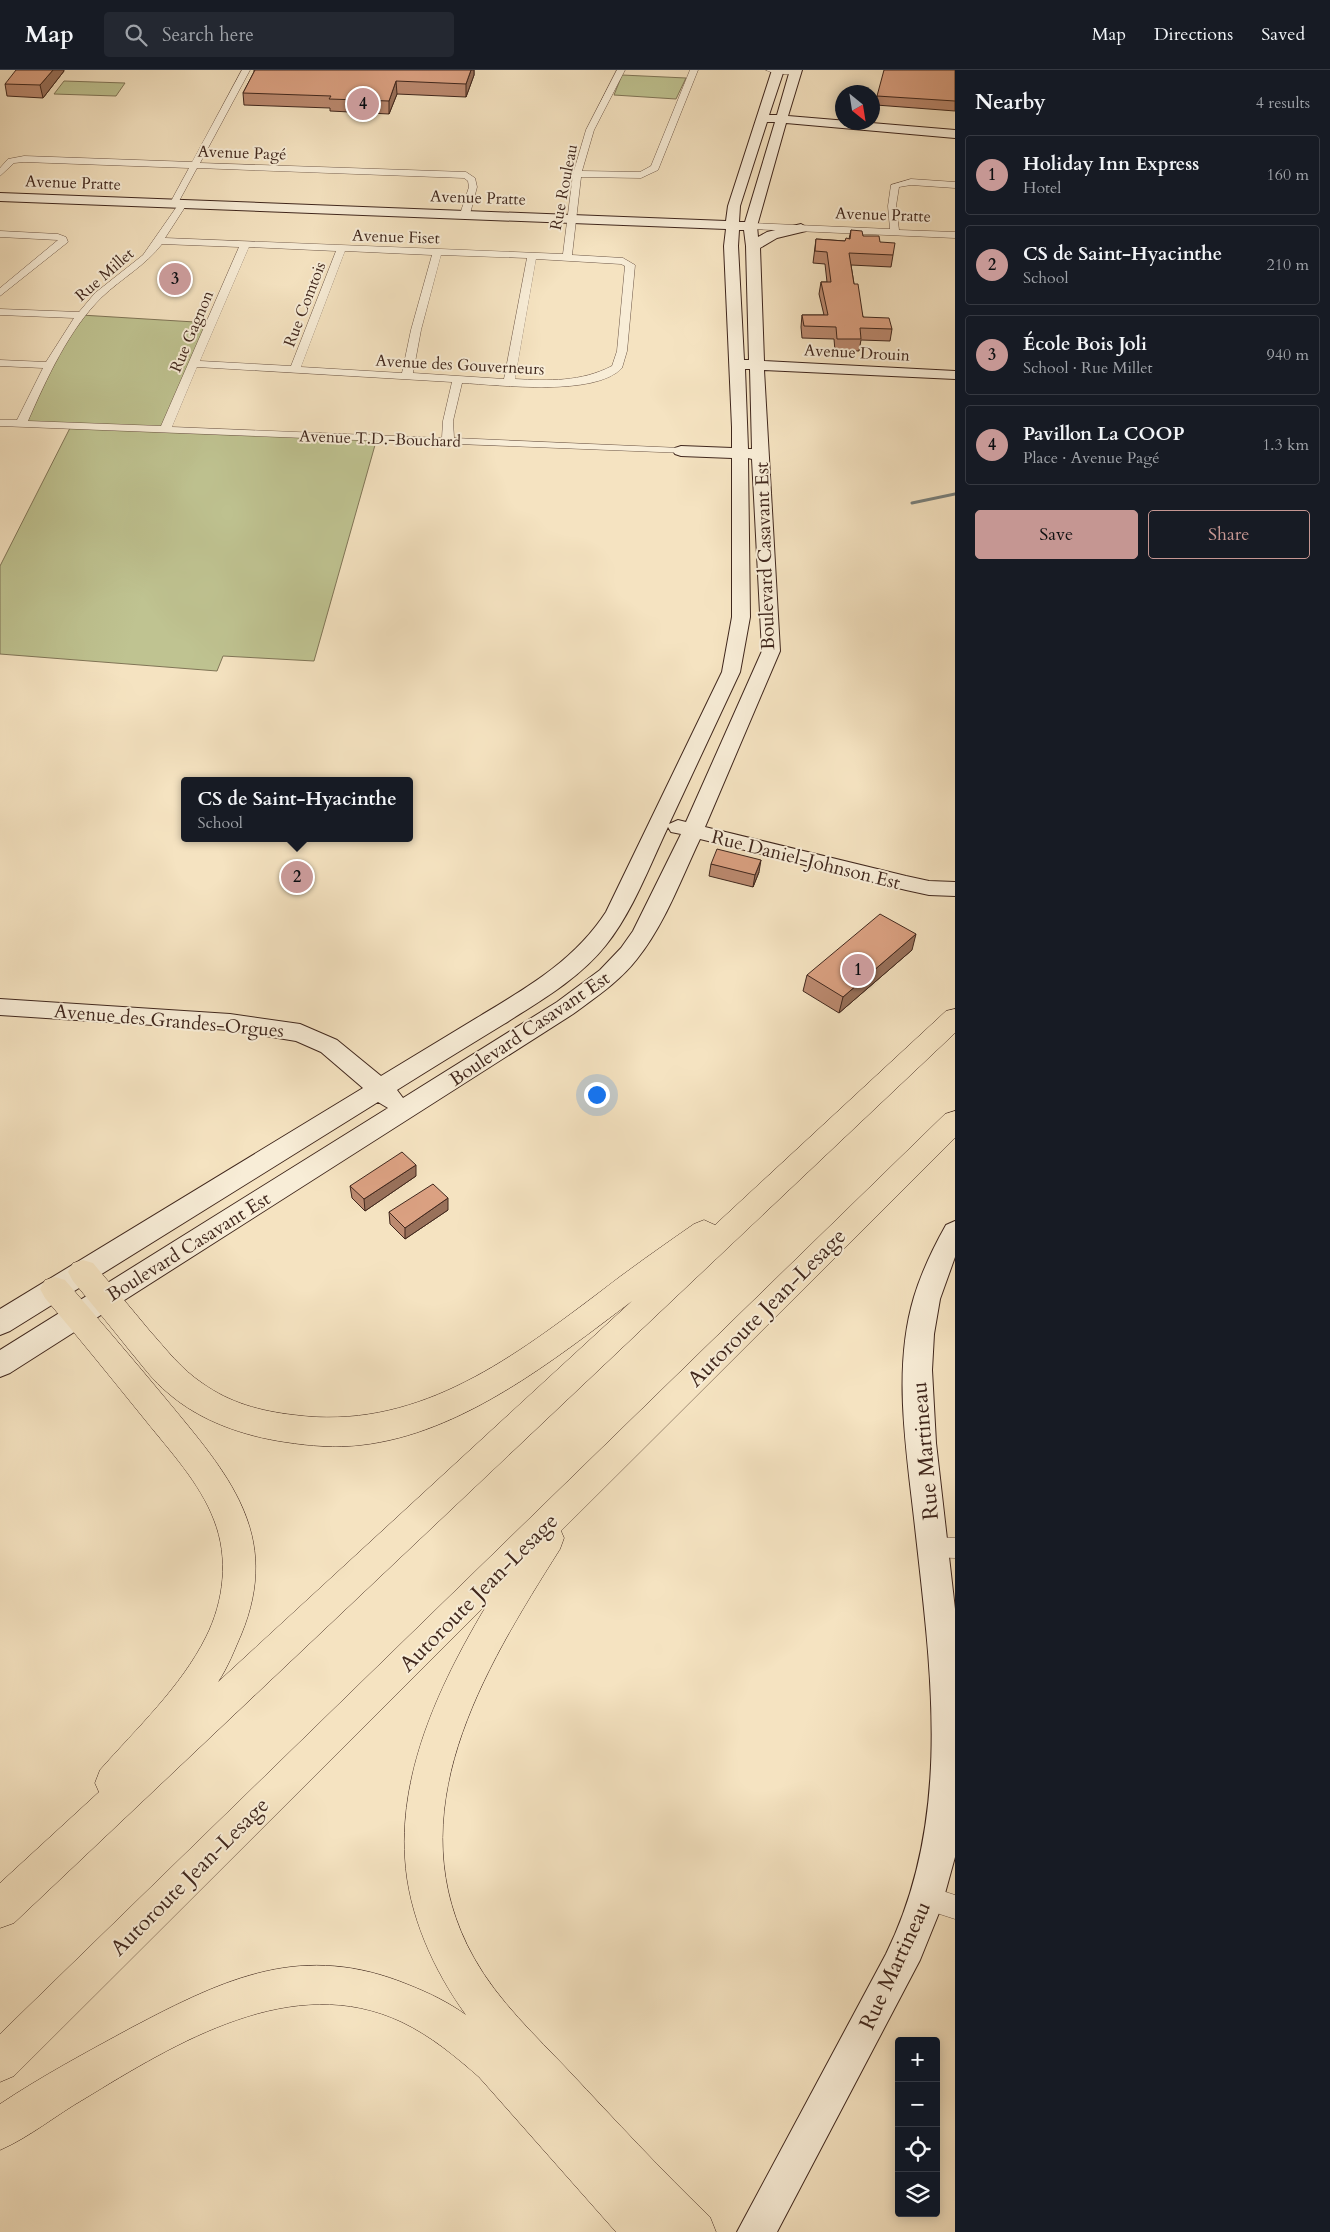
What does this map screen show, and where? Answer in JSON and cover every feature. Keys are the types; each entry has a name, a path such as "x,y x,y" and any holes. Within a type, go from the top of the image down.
{"highway":[{"path":"0,1909 955,1018"},
{"name":"Autoroute Jean-Lesage","path":"0,2062 955,1121"},
{"path":"83,1272 168,1374 184,1388 210,1405 250,1421 293,1430 336,1433 376,1429 432,1413 466,1398 497,1381 542,1351 804,1159"},
{"path":"36,1875 198,1682 226,1632 237,1597 240,1579 240,1561 235,1528 215,1485 188,1449 55,1289"},
{"path":"574,1496 491,1627 452,1709 436,1754 425,1802 423,1834 427,1882 434,1913 452,1957 490,2016 614,2150 695,2232"},
{"path":"0,2128 100,2067 208,2011 248,1996 284,1986 337,1984 372,1991 413,2005 461,2034 492,2063 620,2217 645,2232"}],"street":[{"name":"Rue Millet","path":"22,424 51,365 81,315 94,300 145,259 160,241 196,165 246,70"},
{"name":"Rue Rouleau","path":"566,257 577,174 590,130 621,70"},
{"path":"577,174 641,175 655,168 694,70"},
{"path":"750,226 778,135 795,71 770,70"},
{"name":"Boulevard Casavant Est","path":"0,1324 542,989 565,973 587,953 611,923 731,672 741,617 740,427 731,246 732,225 734,206 778,70"},
{"path":"786,104 793,112 800,116 820,122"},
{"path":"762,118 955,134"},
{"path":"778,135 793,128 820,122"},
{"name":"Avenue Pagé","path":"0,173 4,166 18,160 51,159 466,175 472,180 473,187 466,214"},
{"path":"895,232 892,206 895,185 911,182 955,185"},
{"name":"Avenue Pratte","path":"0,197 570,218 955,235"},
{"path":"684,223 721,217 734,206"},
{"path":"684,223 720,235 731,246"},
{"name":"Boulevard Casavant Est","path":"0,1365 571,1004 614,971 643,934 692,830 771,651 760,454 753,246 750,226"},
{"path":"753,246 772,235 801,228"},
{"path":"0,234 58,237 63,239 63,242 13,277 0,293"},
{"name":"Avenue Fiset","path":"160,241 566,257 623,260 630,265"},
{"name":"Rue Gagnon","path":"165,430 245,245"},
{"name":"Rue Comtois","path":"295,369 341,249"},
{"path":"406,376 416,330 437,253"},
{"path":"509,382 532,256"},
{"name":"Avenue des Gouverneurs","path":"194,364 509,382 557,384 578,382 604,375 617,368 622,351 630,265"},
{"path":"0,312 81,315"},
{"path":"0,363 51,365"},
{"path":"737,364 757,364"},
{"name":"Avenue Drouin","path":"757,364 955,375"},
{"path":"448,441 448,421 458,379"},
{"name":"Avenue T.D.-Bouchard","path":"0,422 760,454"},
{"path":"681,451 705,458 722,469 740,490"},
{"name":"Rue Daniel-Johnson Est","path":"658,823 906,884 929,888 955,889"},
{"name":"Avenue des Grandes-Orgues","path":"0,1007 221,1021 280,1028 300,1033 329,1046 344,1056 403,1110"},
{"name":"Rue Martineau","path":"756,2232 905,1951 941,1903 942,1832 952,1755 948,1692 944,1548 918,1396 918,1346 924,1309 930,1288 942,1255 955,1232"}],"green space":[{"path":"622,75 686,78 676,99 614,95"},
{"path":"64,81 125,83 116,96 54,94"},
{"path":"81,315 211,323 166,429 377,438 314,661 223,656 217,671 0,654 0,566 71,426 21,424"}],"building":[{"path":"16,70 53,70 40,85 5,84"},
{"path":"255,70 471,70 466,84 396,81 389,101 329,99 331,96 243,93"},
{"path":"884,70 955,70 955,101 880,96 880,85"},
{"path":"851,230 862,231 863,236 879,236 880,242 895,243 893,255 849,253 854,284 858,284 863,317 889,318 892,329 860,328 861,339 837,339 836,327 804,326 802,315 828,315 821,282 831,282 827,252 815,251 816,239 845,241 846,238 850,239"},
{"path":"717,849 761,860 755,875 711,864"},
{"path":"880,914 916,934 843,997 807,975"},
{"path":"402,1152 416,1165 364,1199 350,1186"},
{"path":"433,1184 448,1198 405,1228 389,1212"}],"waterway":[{"path":"912,503 955,494"}],"place":[{"name":"Pavillon La COOP","path":"363,104"},
{"name":"École Bois Joli","path":"175,279"},
{"name":"CS de Saint-Hyacinthe","path":"297,877"},
{"name":"Holiday Inn Express","path":"858,970"}]}
